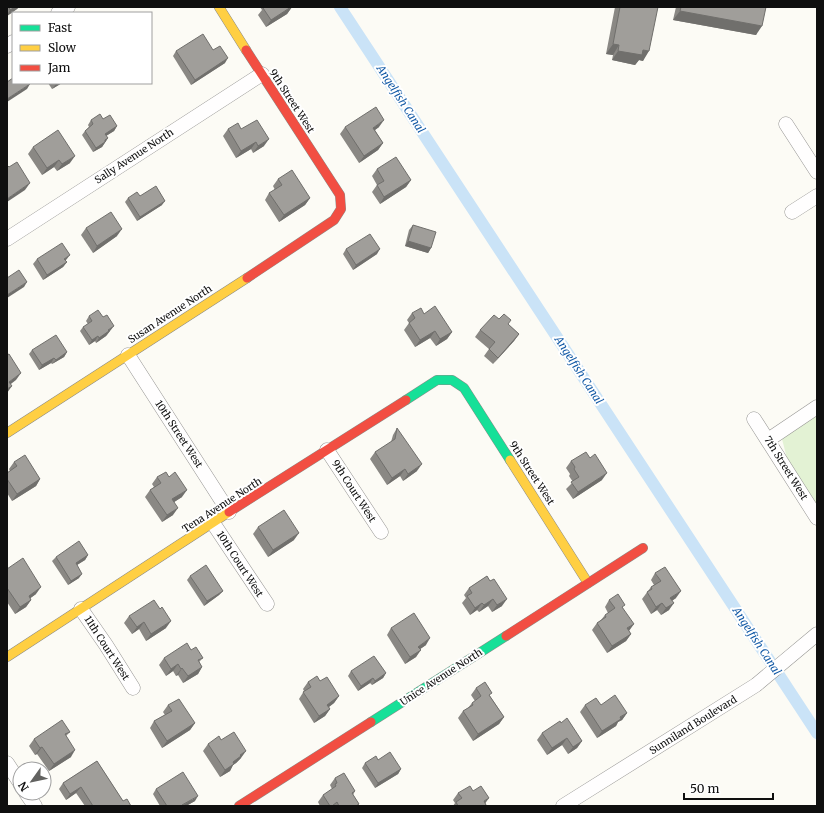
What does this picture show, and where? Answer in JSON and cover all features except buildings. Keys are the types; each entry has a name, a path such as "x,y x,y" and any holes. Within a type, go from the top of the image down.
{"street":[{"name":"9th Street West","path":"219,7 340,195 341,209"},
{"name":"Sally Avenue North","path":"7,239 262,74"},
{"path":"786,124 817,172"},
{"path":"792,212 817,196"},
{"name":"Susan Avenue North","path":"7,433 305,240 334,220 341,209"},
{"name":"10th Street West","path":"128,355 229,512"},
{"name":"Tena Avenue North","path":"7,657 229,512 437,380 452,380"},
{"name":"9th Street West","path":"452,380 464,388 588,583"},
{"path":"768,440 817,407"},
{"name":"7th Street West","path":"754,419 817,518"},
{"name":"9th Court West","path":"327,450 381,532"},
{"name":"10th Court West","path":"213,523 267,604"},
{"name":"Unice Avenue North","path":"239,806 643,548"},
{"name":"11th Court West","path":"81,609 133,688"},
{"name":"Sunniland Boulevard","path":"563,806 756,685 817,634"}],"green space":[{"path":"817,414 817,516 792,478 782,439"}],"waterway":[{"name":"Angelfish Canal","path":"340,7 817,733"}],"traffic: fast":[{"path":"406,400 437,380 452,380 464,388 510,460"},
{"path":"371,722 506,636"}],"traffic: slow":[{"path":"219,7 246,50"},
{"path":"7,433 247,278"},
{"path":"510,460 588,583"},
{"path":"7,657 229,512"}],"traffic: jam":[{"path":"246,50 340,195 341,209 334,220 247,278"},
{"path":"229,512 406,400"},
{"path":"506,636 643,548"},
{"path":"239,806 371,722"}]}
